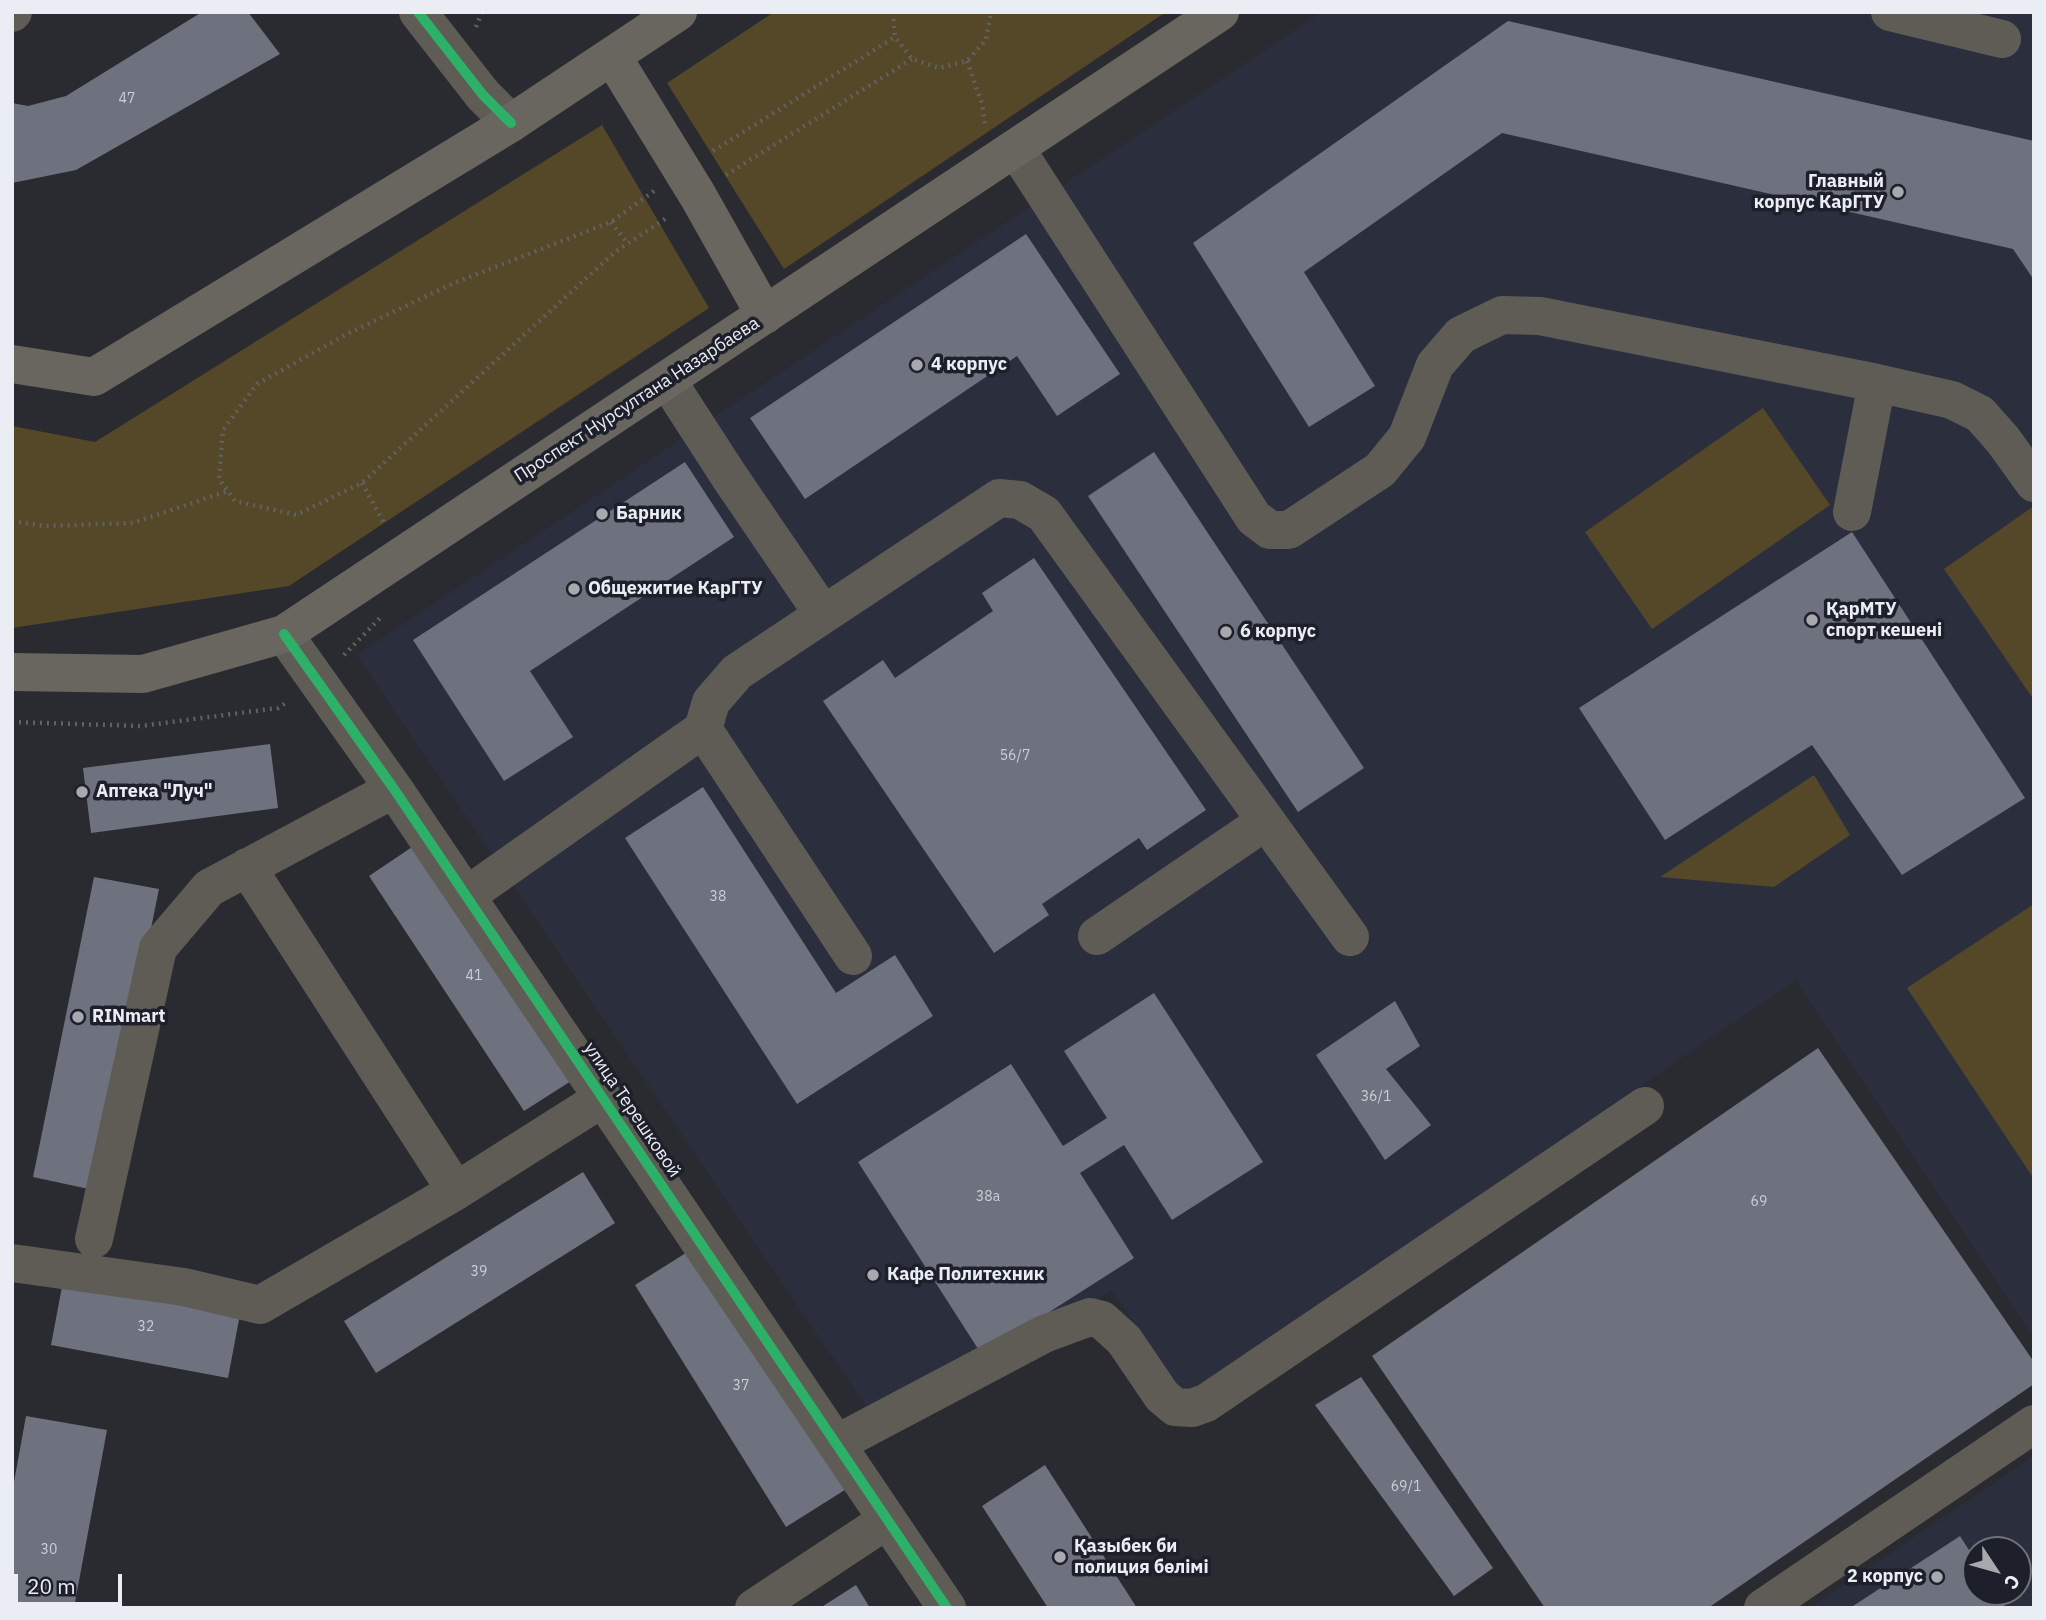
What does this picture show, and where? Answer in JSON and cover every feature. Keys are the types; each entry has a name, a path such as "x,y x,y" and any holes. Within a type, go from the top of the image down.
{"main road":[{"path":"12,364 94,377 511,123 678,12"},
{"name":"Проспект Нурсултана Назарбаева","path":"12,672 144,674 284,634 1220,12"},
{"path":"611,56 690,184 765,315"}],"street":[{"path":"418,12 483,95 511,123"},
{"path":"1890,12 2002,39"},
{"path":"1016,149 1254,518 1270,530 1289,530 1380,470 1407,437 1435,365 1461,335 1502,315 1540,316 1952,400 1980,414 2003,440 2034,484"},
{"path":"667,380 823,614"},
{"path":"1853,512 1877,383"},
{"path":"466,896 703,729 712,702 737,672 999,498 1020,500 1044,514 1350,937"},
{"name":"улица Терешковой","path":"284,634 394,789 947,1608"},
{"path":"703,729 853,956"},
{"path":"94,1239 158,948 209,888 394,789"},
{"path":"1097,936 1266,821"},
{"path":"247,867 456,1192"},
{"path":"12,1263 184,1287 260,1305 456,1192 603,1098"},
{"path":"836,1444 1044,1334 1090,1317 1102,1320 1124,1340 1162,1396 1175,1407 1192,1408 1206,1404 1645,1106"},
{"path":"1763,1608 2034,1424"},
{"path":"754,1608 887,1520"}],"path":[{"path":"893,12 895,37 912,59 939,68 967,61 986,40 991,12"},
{"path":"895,37 690,184 628,244 615,252 362,484 296,515 235,501 219,479 223,430 257,384 347,334 454,283 611,222 690,184 736,168 912,59"},
{"path":"611,222 628,244"},
{"path":"12,520 43,526 133,523 228,491"}],"shaded area":[{"path":"774,12 1166,12 784,269 667,83"},
{"path":"1322,12 2034,12 2034,1338 1796,980 1185,1397 1112,1290 886,1436 357,655"},
{"path":"602,125 709,308 289,586 12,628 12,426 95,442"},
{"path":"1763,408 1830,505 1652,629 1585,532"},
{"path":"2034,506 2034,700 1944,569"},
{"path":"1814,775 1850,835 1774,887 1660,877"},
{"path":"2034,904 2034,1179 1907,988"},
{"path":"2034,1456 2034,1608 1809,1608"}],"building":[{"path":"202,12 248,12 280,54 76,170 12,183 12,103 28,106 66,96"},
{"name":"Главный корпус КарГТУ","path":"1508,21 2034,141 2034,280 2013,249 1502,133 1304,272 1375,386 1309,427 1193,243"},
{"name":"4 корпус","path":"1026,234 1120,374 1057,416 1017,356 805,499 750,418"},
{"name":"6 корпус","path":"1154,452 1364,768 1298,812 1088,496"},
{"name":"Общежитие КарГТУ","path":"685,462 734,537 530,671 573,737 504,781 413,640"},
{"name":"ҚарМТУ спорт кешені","path":"1852,532 2025,798 1902,875 1812,745 1665,840 1579,708"},
{"path":"1034,558 1206,810 1147,850 1139,838 1042,904 1049,915 994,953 823,701 883,660 895,678 993,611 982,593"},
{"path":"270,744 278,808 91,833 83,768"},
{"path":"703,787 836,993 895,955 933,1016 797,1104 625,838"},
{"path":"424,839 579,1076 524,1111 369,876"},
{"path":"94,877 159,889 98,1191 33,1177"},
{"path":"1154,993 1263,1162 1172,1220 1124,1145 1080,1173 1134,1258 982,1355 858,1162 1011,1064 1063,1146 1107,1118 1064,1051"},
{"path":"1395,1001 1420,1046 1386,1069 1431,1125 1385,1160 1316,1055"},
{"path":"1818,1048 2034,1362 2034,1384 1708,1608 1545,1608 1372,1356"},
{"path":"583,1172 615,1223 376,1373 344,1321"},
{"path":"697,1246 848,1488 786,1527 635,1285"},
{"path":"64,1276 241,1309 228,1378 51,1345"},
{"path":"1361,1377 1493,1568 1454,1596 1315,1405"},
{"path":"26,1416 107,1430 74,1608 12,1608 12,1493"},
{"name":"Қазыбек би полиция бөлімі","path":"1045,1465 1137,1608 1048,1608 982,1506"},
{"name":"2 корпус","path":"1960,1536 1962,1606 2006,1608 1850,1608"},
{"path":"856,1585 870,1608 820,1608"}],"cycle path":[{"path":"418,12 483,95 511,123"},
{"path":"284,634 394,789 947,1608"}],"place":[{"name":"Главный корпус КарГТУ","path":"1898,192"},
{"name":"4 корпус","path":"917,365"},
{"name":"Барник","path":"602,514"},
{"name":"Общежитие КарГТУ","path":"574,589"},
{"name":"ҚарМТУ спорт кешені","path":"1812,620"},
{"name":"6 корпус","path":"1226,632"},
{"name":"Аптека \"Луч\"","path":"82,792"},
{"name":"RINmart","path":"78,1017"},
{"name":"Кафе Политехник","path":"873,1275"},
{"name":"Қазыбек би полиция бөлімі","path":"1060,1557"},
{"name":"2 корпус","path":"1937,1577"}]}
